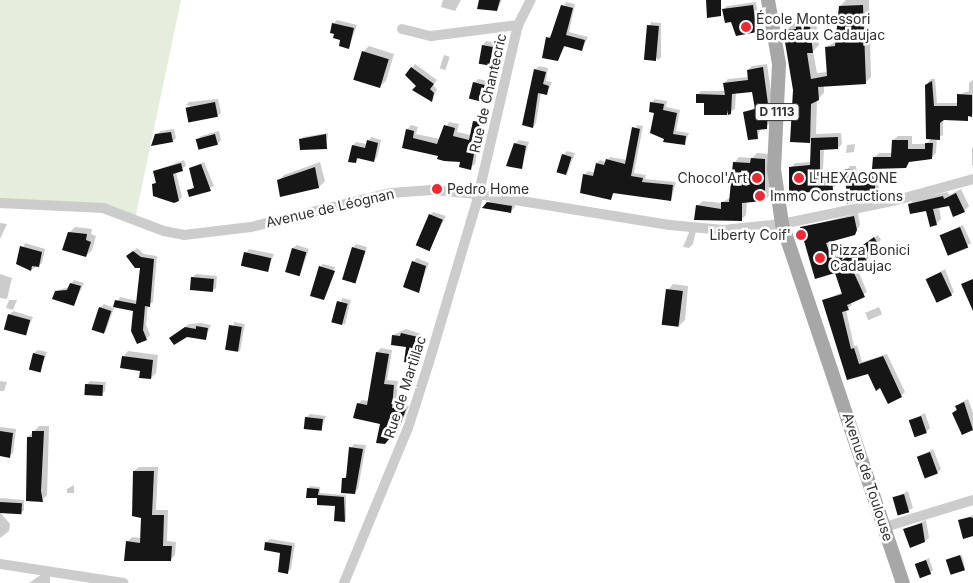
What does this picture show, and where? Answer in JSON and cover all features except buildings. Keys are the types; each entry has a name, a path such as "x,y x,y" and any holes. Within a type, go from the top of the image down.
{"main road":[{"name":"D 1113","path":"768,0 779,64 774,169 782,224"},
{"name":"Avenue de Toulouse","path":"782,224 834,372 903,583"}],"street":[{"name":"Rue de Chantecric","path":"478,194 518,25 530,0"},
{"path":"402,29 431,36 518,25"},
{"name":"Avenue de Léognan","path":"0,203 103,208 164,231 184,235 251,227 391,193 432,190 478,194 670,225 723,230 782,224 897,200 973,179"},
{"name":"Rue de Martillac","path":"344,583 408,428 478,194"},
{"path":"885,527 973,500"},
{"path":"0,564 124,583"}],"green space":[{"path":"0,0 181,0 135,219 103,208 0,203"}],"place":[{"name":"École Montessori Bordeaux Cadaujac","path":"746,27"},
{"name":"Chocol'Art","path":"757,178"},
{"name":"L'HEXAGONE","path":"799,178"},
{"name":"Pedro Home","path":"437,189"},
{"name":"Immo Constructions","path":"760,196"},
{"name":"Liberty Coif'","path":"801,235"},
{"name":"Pizza Bonici Cadaujac","path":"820,258"}]}
